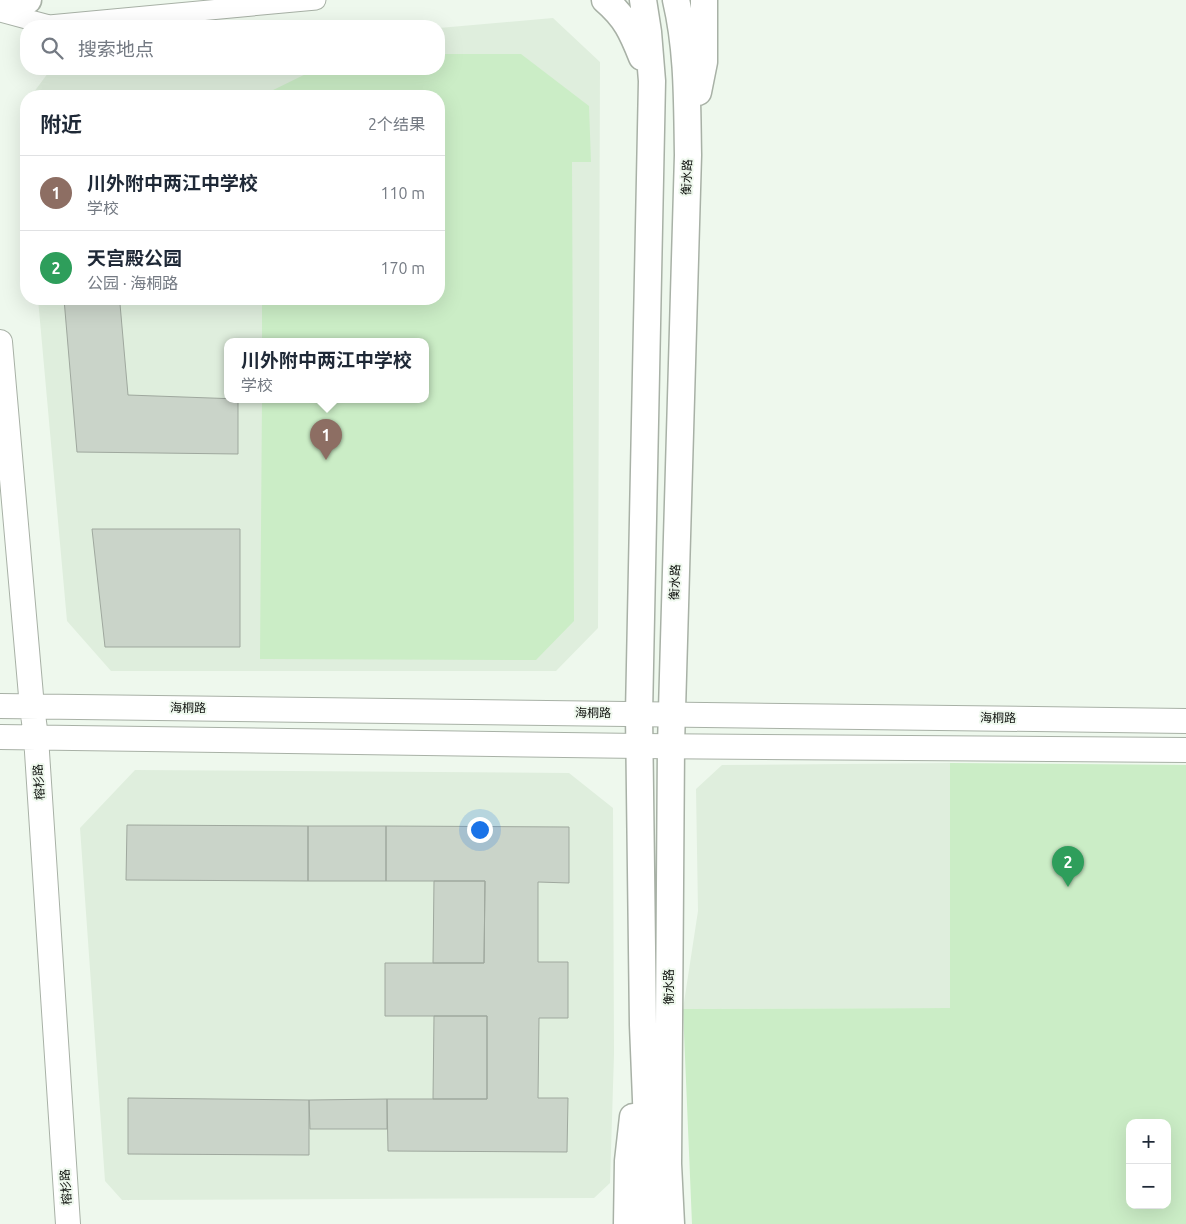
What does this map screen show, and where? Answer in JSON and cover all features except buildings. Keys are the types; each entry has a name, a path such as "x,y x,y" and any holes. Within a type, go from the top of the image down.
{"main road":[{"path":"0,2 28,0"},
{"path":"605,0 616,9 630,27 652,80"},
{"path":"643,0 652,80 639,714 642,1025 658,1164 671,1224"},
{"name":"衡水路","path":"658,1164 688,155 687,69 676,0"},
{"path":"688,155 704,62 704,0"},
{"path":"628,1224 628,1161 642,1025"},
{"path":"651,1224 658,1164"}],"street":[{"path":"102,20 316,0"},
{"path":"0,12 30,20"},
{"name":"榕杉路","path":"0,342 36,737 68,1224"},
{"name":"海桐路","path":"0,706 1186,721"},
{"path":"0,737 640,746 1186,750"}],"shaded area":[{"path":"553,18 600,62 598,628 556,671 111,671 67,621 39,305 445,305 445,90 35,90 47,75 445,75 445,27"},
{"path":"950,763 950,1008 683,1009 698,911 696,789 722,765"},
{"path":"135,770 569,773 613,808 614,1054 610,1183 594,1198 122,1200 105,1181 80,828"}],"green space":[{"path":"445,54 521,54 589,106 591,162 572,162 574,621 536,660 260,659 262,403 429,403 429,338 262,338 262,305 445,305 445,90 273,90 304,75 445,75"},
{"path":"950,763 1186,765 1186,1224 692,1224 683,1009 950,1008"}],"place":[{"name":"川外附中两江中学校","path":"326,460"},
{"name":"天宫殿公园","path":"1068,887"}]}
